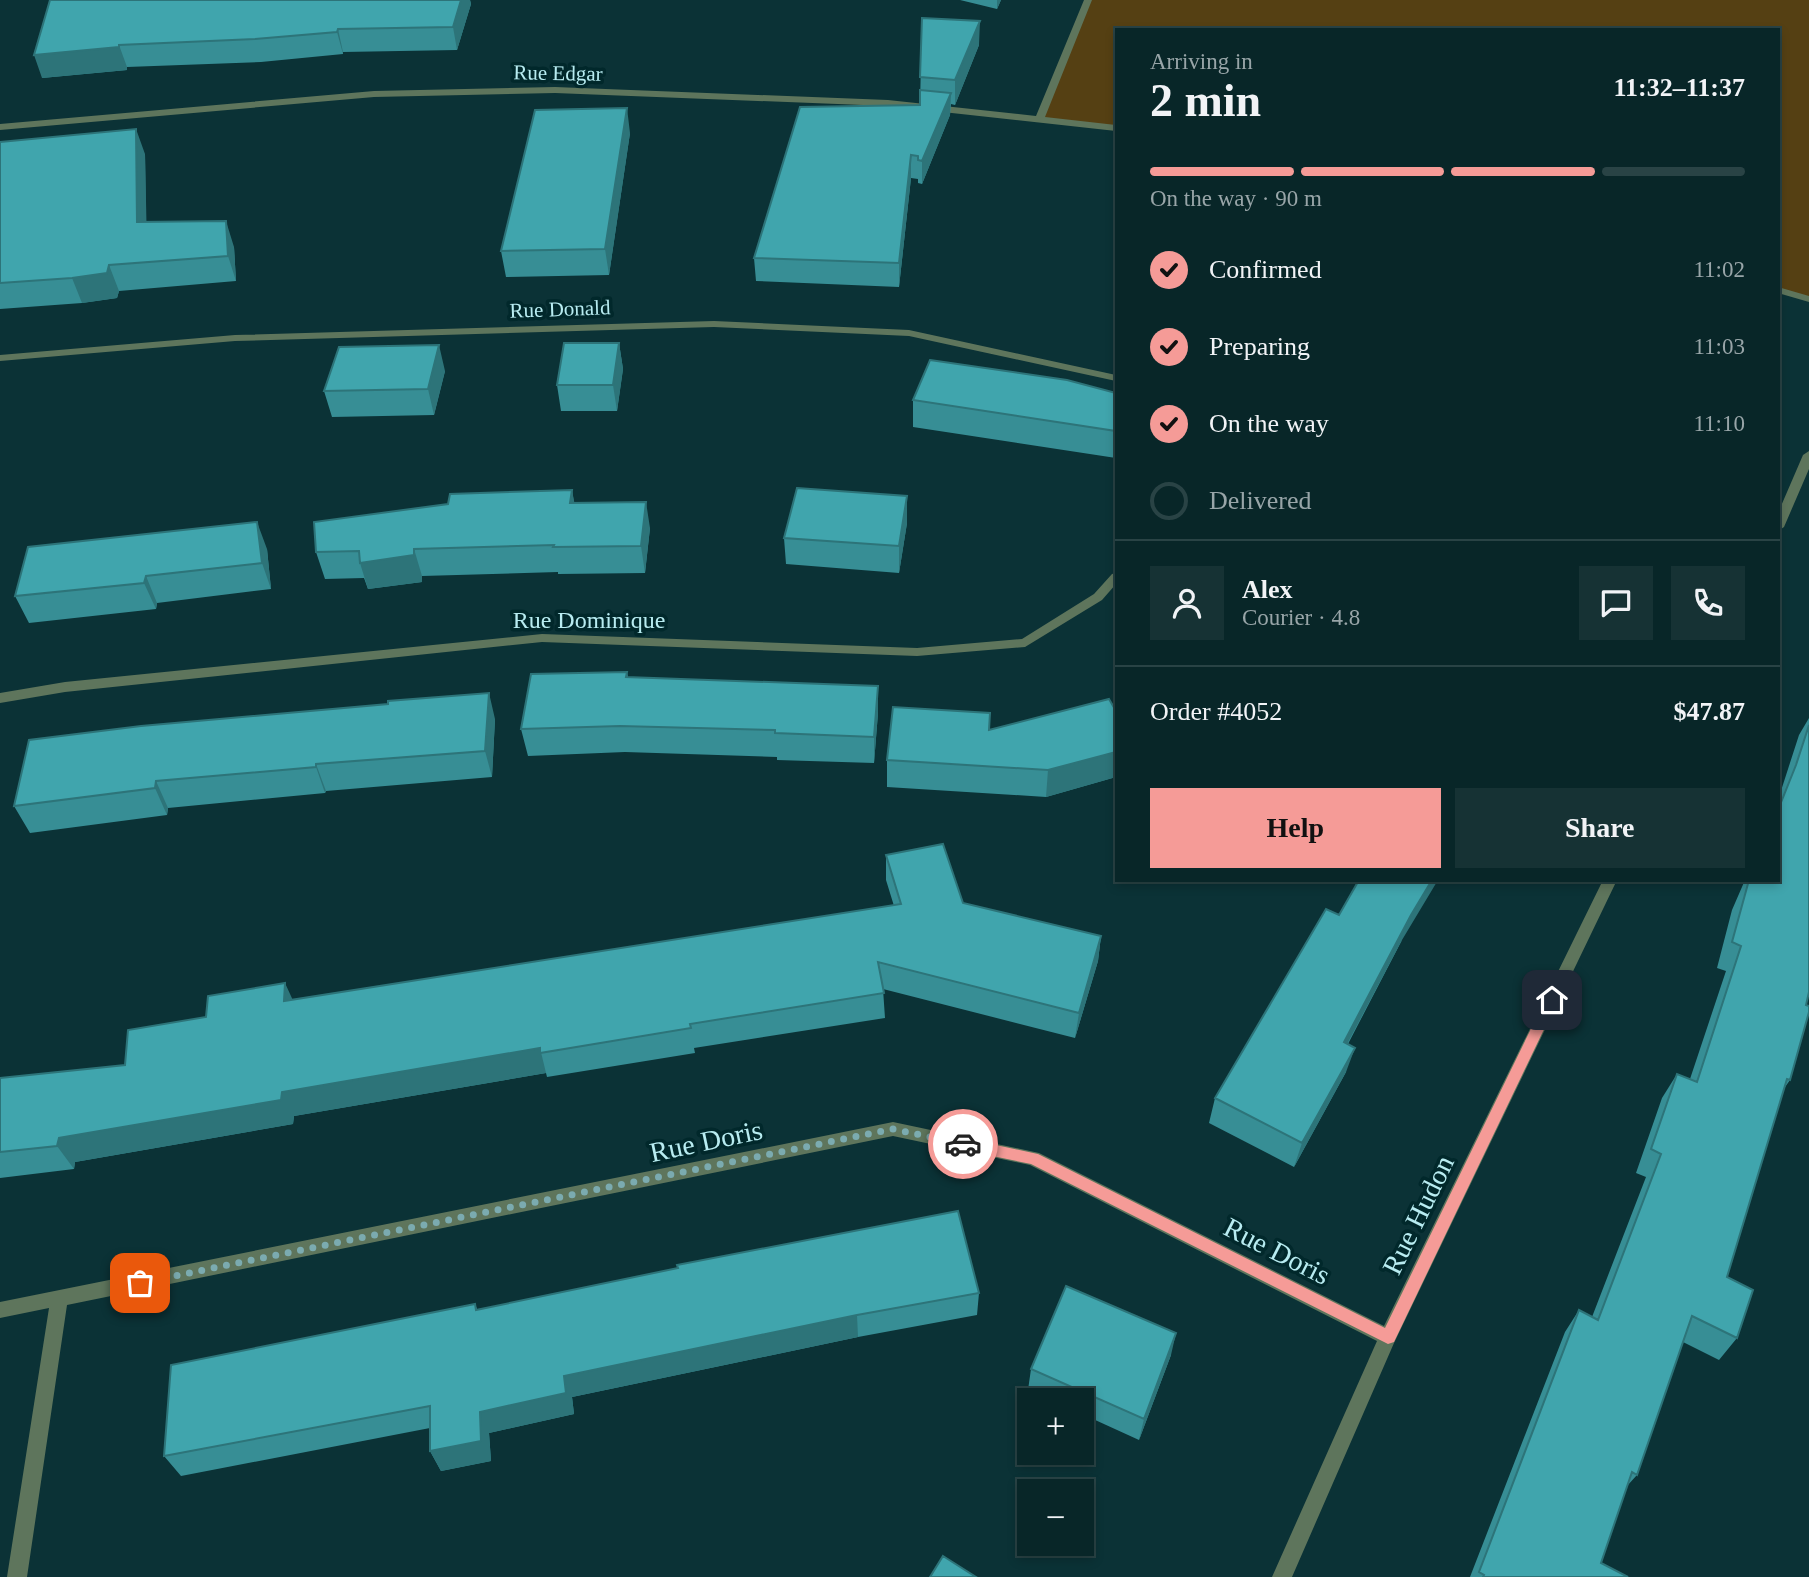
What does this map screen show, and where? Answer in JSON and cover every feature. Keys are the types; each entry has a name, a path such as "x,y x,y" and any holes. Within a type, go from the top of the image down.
{"street":[{"path":"1039,120 1088,0"},
{"name":"Rue Edgar","path":"0,128 374,94 555,90 888,103 1115,128"},
{"path":"1780,291 1809,299"},
{"name":"Rue Donald","path":"0,358 235,338 714,324 909,333 1115,378"},
{"path":"1780,522 1809,455"},
{"name":"Rue Dominique","path":"0,698 65,687 542,638 917,652 1025,643 1098,597 1115,578"},
{"name":"Rue Hudon","path":"1282,1577 1388,1337 1609,882"},
{"name":"Rue Doris","path":"0,1310 893,1129 1033,1158 1388,1337"},
{"path":"17,1577 59,1300"}],"shaded area":[{"path":"1088,0 1809,0 1809,299 1780,291 1780,28 1115,28 1115,128 1039,120"}],"building":[{"path":"50,0 461,0 453,27 338,29 337,32 255,39 119,45 34,55"},
{"path":"922,18 980,21 955,80 920,77"},
{"path":"920,90 951,93 922,161 918,160 918,156 911,155 899,263 754,258 800,107 920,105"},
{"path":"627,108 605,249 501,251 535,110"},
{"path":"136,129 137,222 226,221 228,256 109,265 107,273 0,283 0,142"},
{"path":"564,343 619,343 613,385 557,385"},
{"path":"439,345 428,389 324,391 339,347"},
{"path":"930,360 1067,380 1115,393 1115,431 913,400"},
{"path":"797,488 907,496 899,546 784,538"},
{"path":"572,490 570,503 646,502 641,546 553,547 554,545 414,549 414,555 360,563 359,551 316,552 314,522 448,504 450,494"},
{"path":"257,522 262,563 146,576 144,583 15,596 28,547"},
{"path":"627,672 626,677 878,686 874,737 775,733 775,730 620,726 521,729 531,674"},
{"path":"489,693 485,751 316,764 316,767 156,781 155,788 14,806 29,740 141,726"},
{"path":"1109,699 1115,709 1115,752 1048,770 887,760 893,707 990,713 989,730"},
{"path":"1809,725 1809,992 1806,1005 1809,1006 1809,1012 1727,1277 1753,1290 1737,1338 1692,1316 1637,1475 1632,1472 1601,1563 1628,1577 1483,1577 1479,1572 1579,1310 1598,1320 1661,1154 1651,1149 1677,1074 1697,1082 1741,946 1732,942 1748,882 1780,882 1780,805"},
{"path":"943,844 963,903 1101,936 1079,1013 878,962 884,993 690,1024 691,1028 540,1053 540,1048 282,1092 281,1100 59,1138 57,1146 0,1152 0,1078 125,1065 128,1030 206,1017 208,996 285,983 284,1001 901,904 886,855"},
{"path":"1358,882 1431,882 1344,1042 1355,1048 1302,1143 1215,1098 1326,909 1339,915"},
{"path":"958,1211 979,1293 857,1315 564,1376 566,1393 480,1412 481,1441 430,1451 430,1406 164,1456 171,1365 475,1304 476,1310 678,1268 677,1265"},
{"path":"1066,1286 1176,1333 1144,1419 1094,1397 1094,1388 1074,1388 1031,1369"},
{"path":"943,1556 976,1577 930,1577"}],"way so far":[{"path":"140,1283 893,1129 963,1144"}],"route":[{"path":"963,1144 1033,1158 1388,1337 1552,1000"}]}
